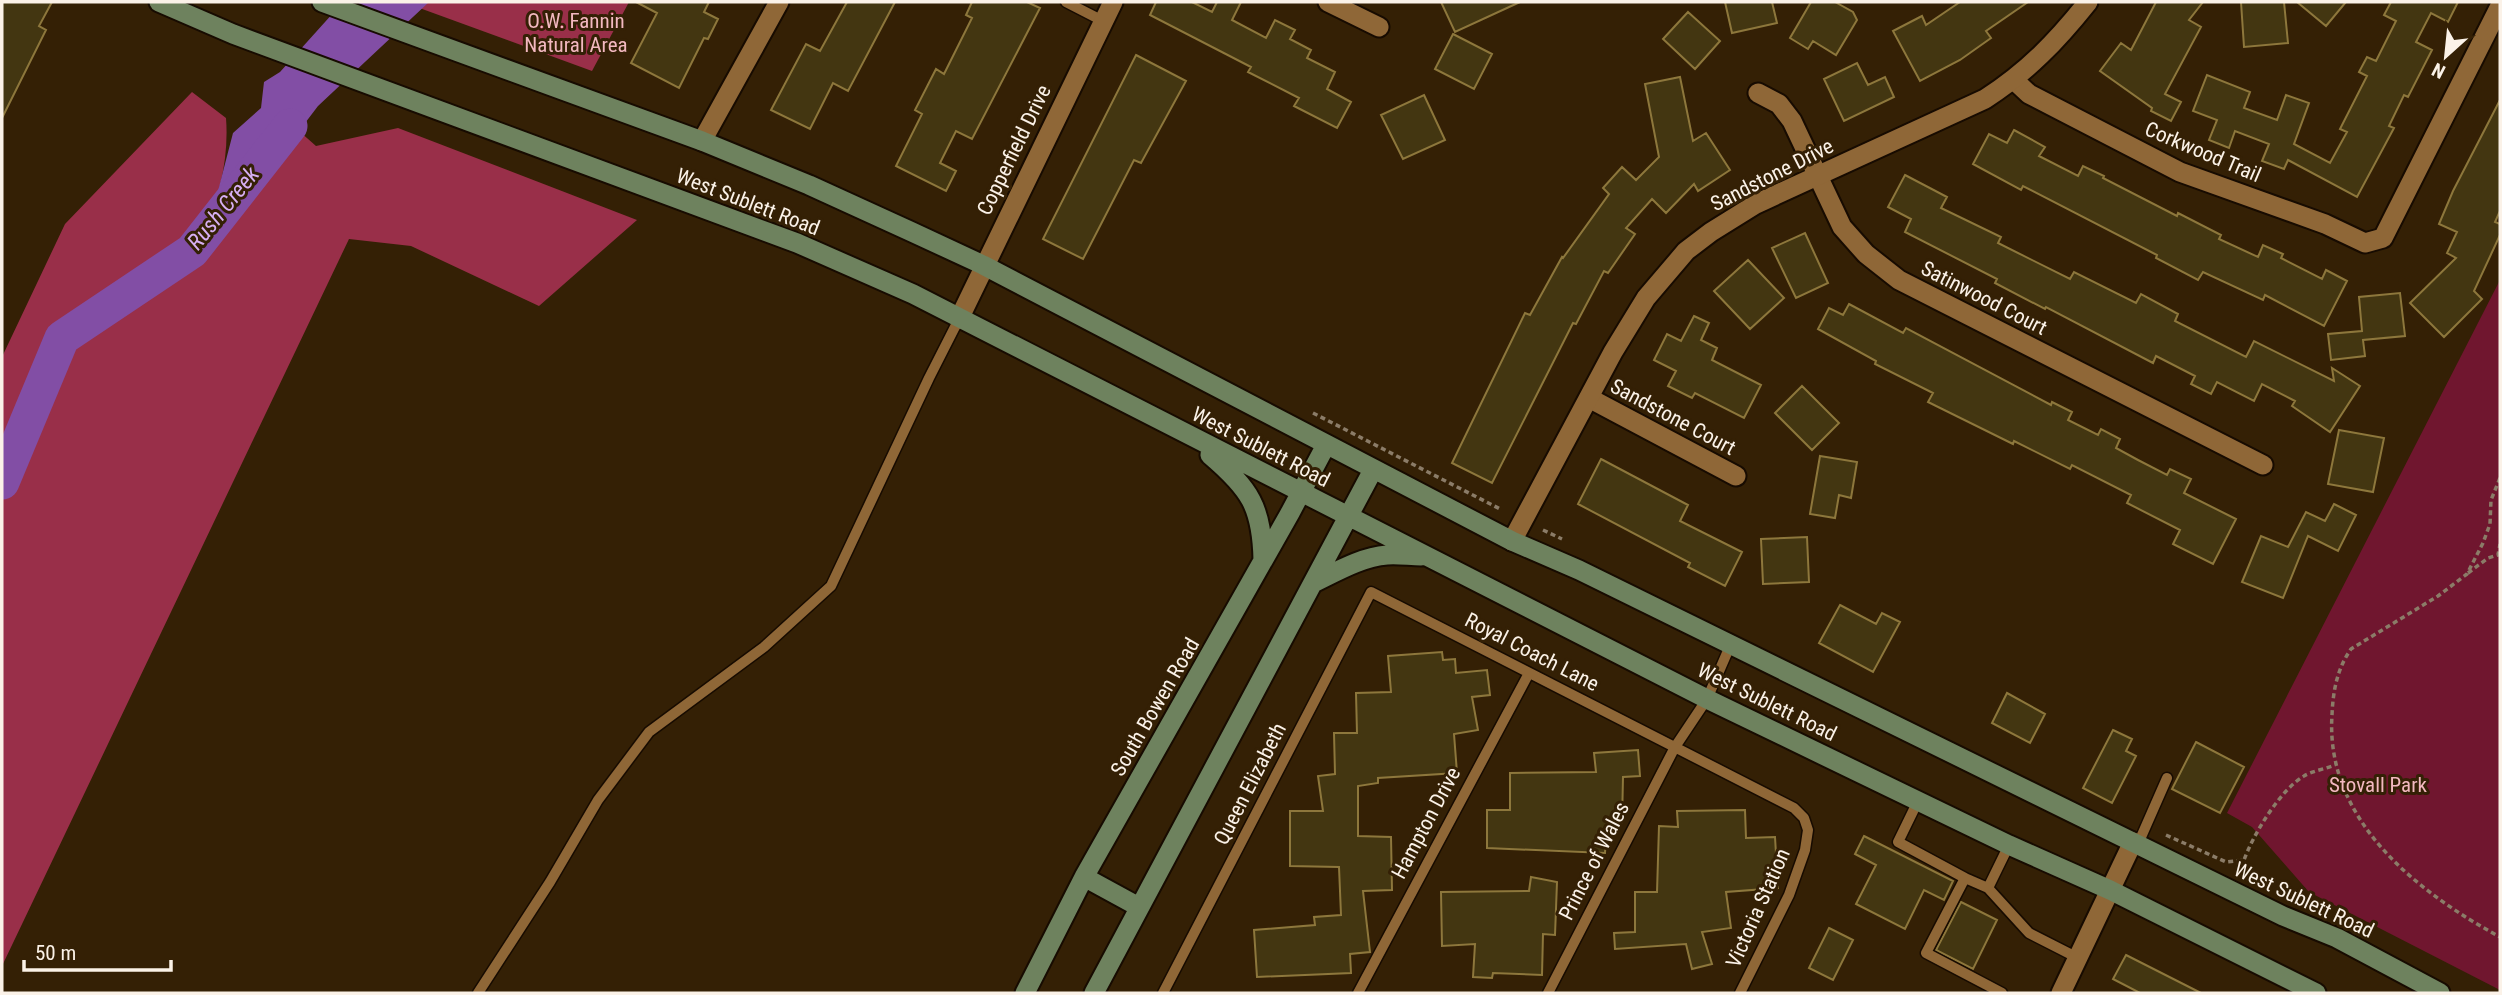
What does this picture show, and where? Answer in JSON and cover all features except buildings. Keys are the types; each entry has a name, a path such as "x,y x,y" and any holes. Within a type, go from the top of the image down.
{"main road":[{"name":"West Sublett Road","path":"159,2 233,34 797,243 913,294 959,320 1707,699 2109,891 2310,992"},
{"name":"West Sublett Road","path":"322,2 702,141 809,185 983,265 1512,541 1579,570 1730,646 2139,837 2283,916 2337,938 2440,993"},
{"path":"1188,436 1237,478 1255,506 1263,534 1264,561"},
{"name":"South Bowen Road","path":"1025,993 1084,877 1264,561 1326,445"},
{"path":"1094,993 1373,470"},
{"path":"1312,583 1357,562 1386,555 1427,556"},
{"path":"1084,877 1139,906"}],"street":[{"path":"702,141 779,2"},
{"name":"Copperfield Drive","path":"959,320 983,265 1113,2"},
{"path":"1328,2 1379,27"},
{"name":"Sandstone Drive","path":"1512,541 1646,298 1686,251 1756,204 1985,99 2014,80 2062,34 2088,2"},
{"name":"Corkwood Trail","path":"2014,80 2028,94 2180,172 2325,225 2365,243 2383,238 2500,6"},
{"name":"Satinwood Court","path":"1758,93 1779,104 1792,121 1842,227 1866,254 1899,280 2263,465"},
{"name":"Sandstone Court","path":"1589,398 1736,476"},
{"path":"2061,993 2109,891 2139,837"}],"lane":[{"path":"1066,2 1103,21"},
{"path":"478,993 550,882 598,800 649,732 764,647 831,586 959,320"},
{"name":"Royal Coach Lane","path":"1371,592 1675,747"},
{"name":"Queen Elizabeth","path":"1163,993 1371,592"},
{"name":"Prince of Wales","path":"1548,993 1675,747 1707,699 1730,646"},
{"name":"Hampton Drive","path":"1358,993 1529,673"},
{"name":"Victoria Station","path":"1675,747 1794,808 1804,818 1808,830 1805,850 1789,895 1741,993"},
{"path":"2139,837 2167,778"},
{"path":"1918,801 1898,842 1989,888 2029,933 2078,958"},
{"path":"1989,888 2009,845"},
{"path":"1965,878 1926,953 2002,993"}],"path":[{"path":"2467,574 2490,524 2491,500 2500,478"},
{"path":"2500,544 2499,556 2488,558 2438,596 2351,649 2336,678 2330,732 2335,765 2343,790 2354,812 2386,854 2448,905 2500,937"},
{"path":"2139,837 2226,862 2244,860 2263,820 2292,786 2304,776 2335,765"}],"green space":[{"name":"O.W. Fannin Natural Area","path":"403,2 629,2 592,71"},
{"path":"192,92 226,118 222,176 204,231 237,210 242,180 299,131 316,146 398,128 637,220 539,306 411,246 349,239 2,966 2,357 65,224"},
{"name":"Stovall Park","path":"2500,280 2500,990 2309,892 2252,827 2227,813"}],"water":[{"path":"343,2 429,2 318,106 299,131 241,180 237,209 214,241 204,232 212,214 233,133 261,108 264,82 280,72"}],"waterway":[{"name":"Rush Creek","path":"2,482 62,338 192,251 290,126"}]}
